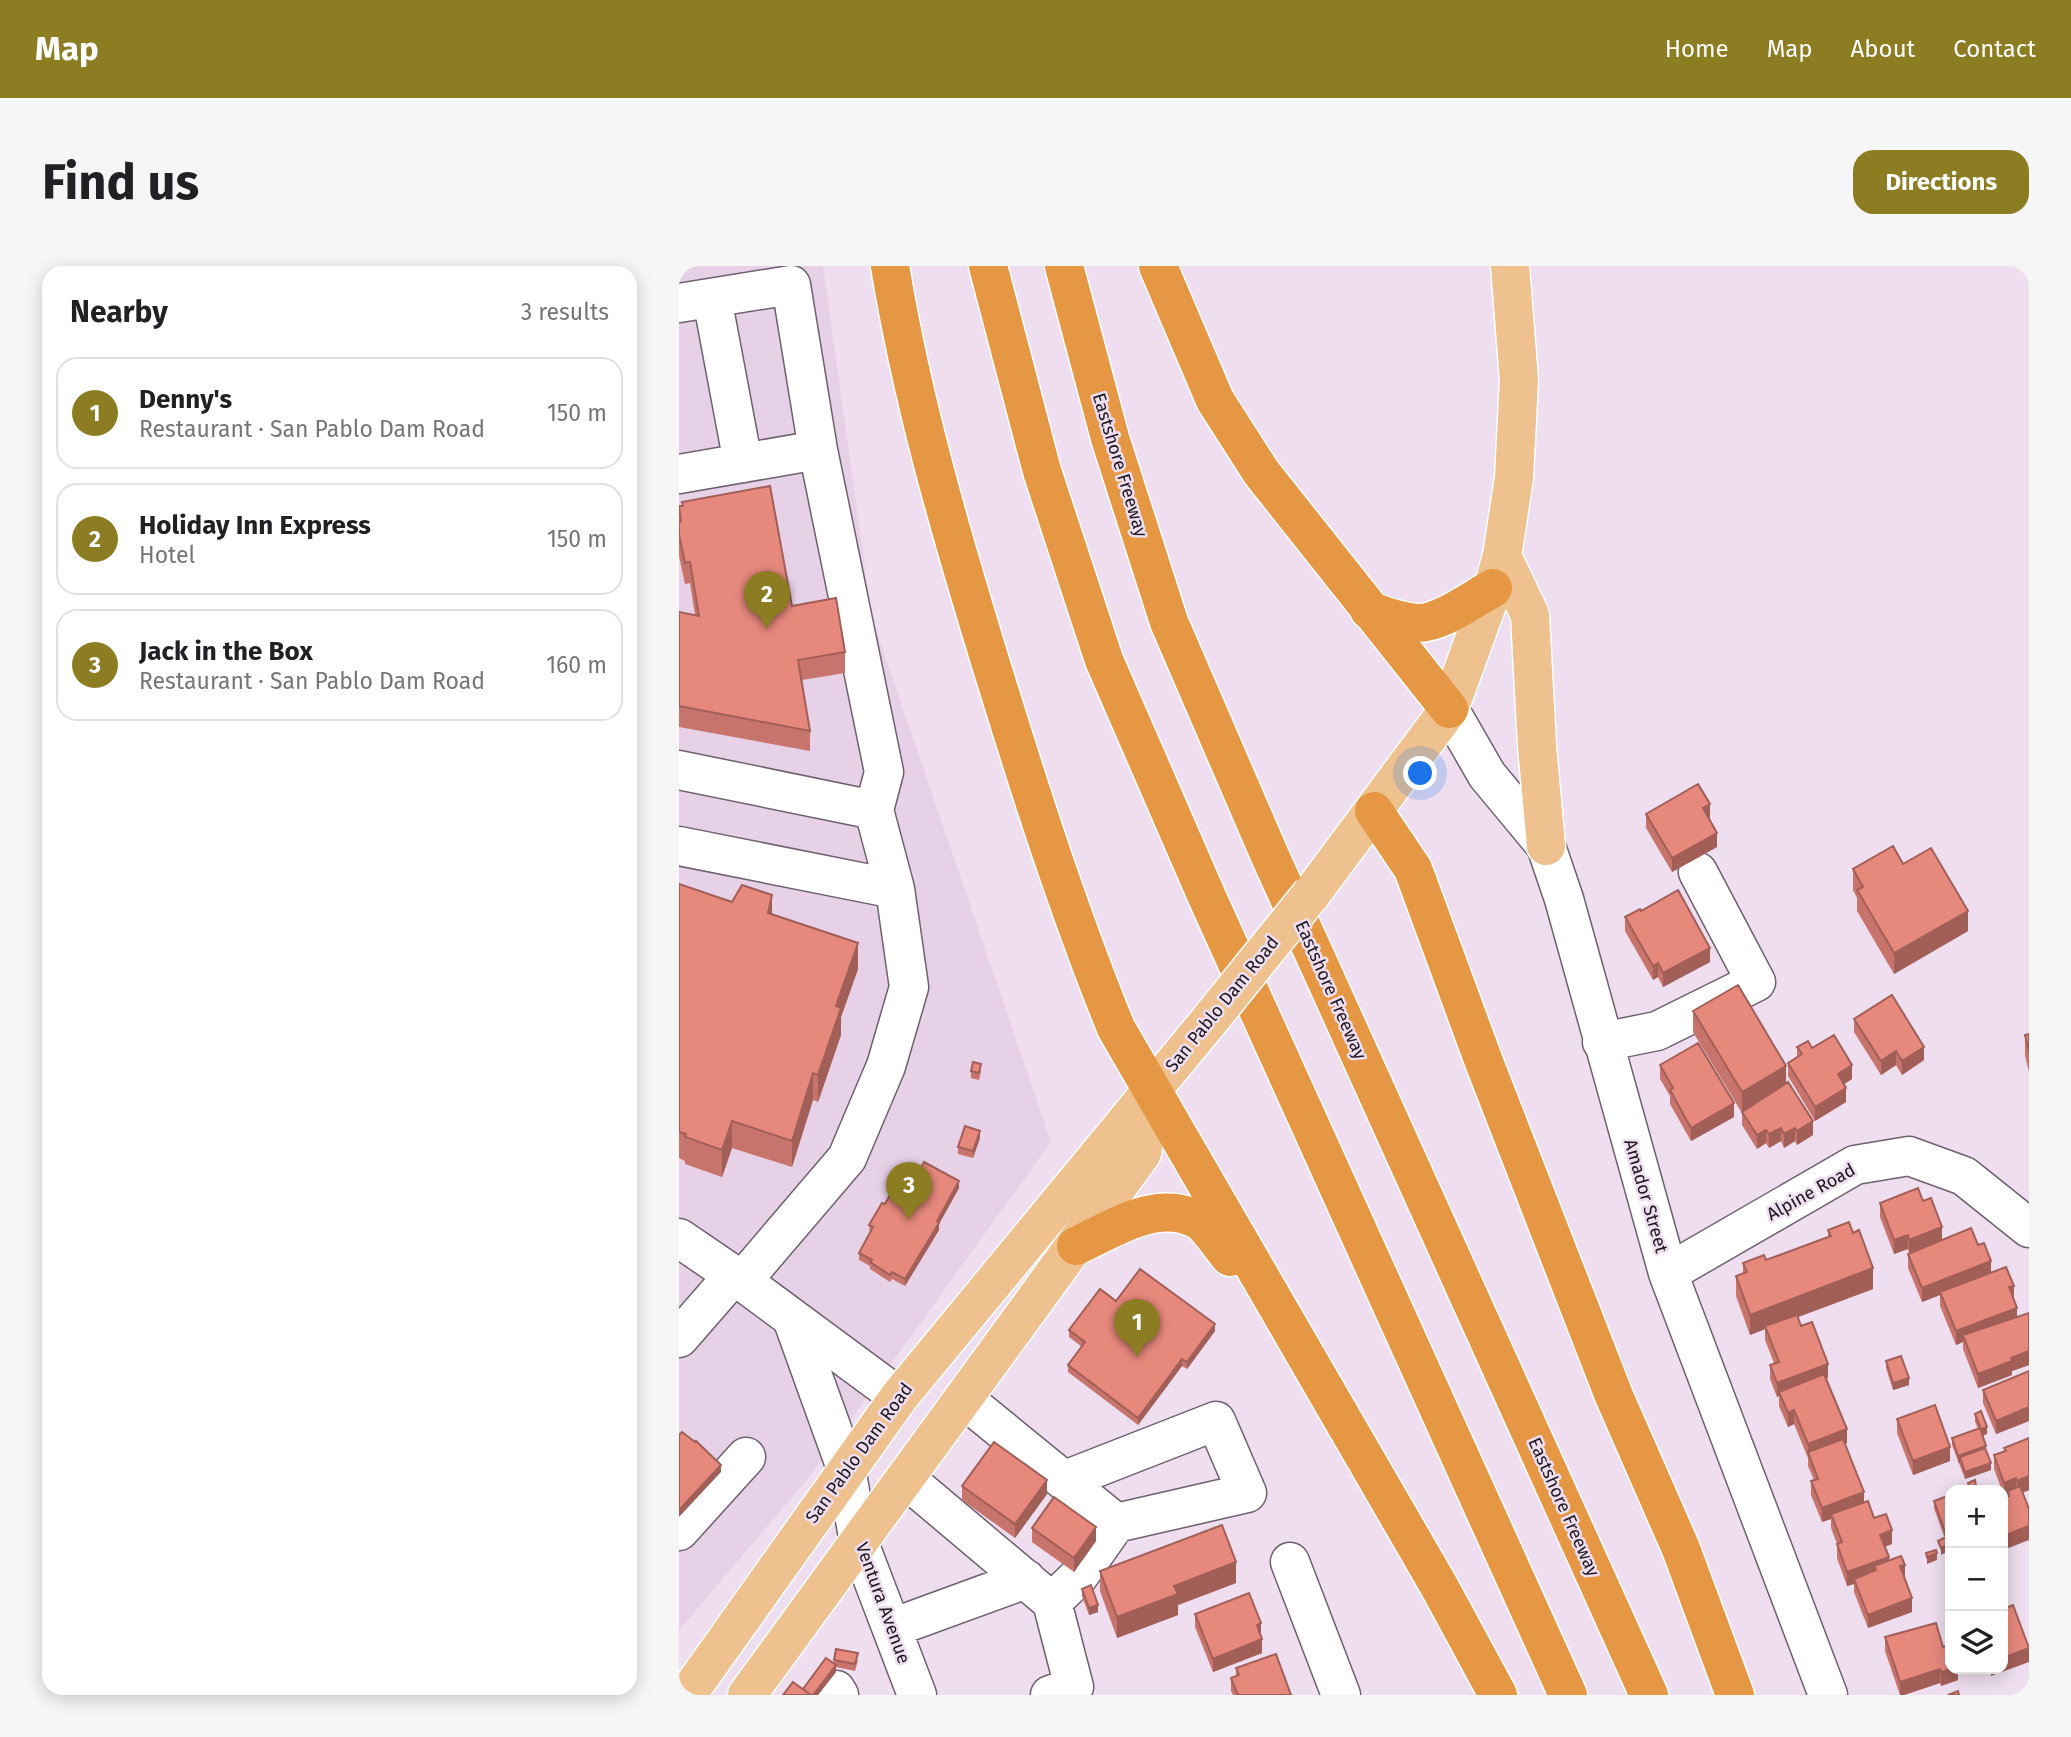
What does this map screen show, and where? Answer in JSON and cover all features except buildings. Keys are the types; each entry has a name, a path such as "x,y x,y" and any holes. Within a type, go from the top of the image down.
{"highway":[{"path":"890,266 917,406 943,506 1019,756 1090,965 1116,1028 1439,1586 1498,1695"},
{"path":"988,266 1042,471 1104,660 1219,922 1568,1695"},
{"name":"Eastshore Freeway","path":"1064,266 1110,438 1168,622 1649,1695"},
{"path":"1158,266 1215,400 1261,472 1449,709"},
{"path":"1369,610 1394,619 1420,623 1455,610 1497,572"},
{"path":"1374,811 1413,869 1484,1062 1614,1396 1681,1549 1735,1695"},
{"path":"1076,1246 1134,1219 1164,1210 1199,1220 1284,1321"}],"main road":[{"name":"San Pablo Dam Road","path":"687,1695 899,1396 1312,893 1449,709 1497,572 1514,478 1519,380 1510,266"},
{"path":"1497,572 1530,615 1546,846"},
{"path":"747,1695 1142,1153 1151,1091"}],"street":[{"path":"679,1338 847,1158 886,1066 909,987 895,889 874,810 884,772 818,450 791,285 696,300 743,463"},
{"path":"679,474 818,450"},
{"name":"Amador Street","path":"1449,709 1487,775 1546,846 1564,898 1668,1273 1828,1695"},
{"path":"679,770 874,810"},
{"path":"679,846 895,889"},
{"path":"1602,1042 1657,1031 1756,982 1698,872"},
{"name":"Alpine Road","path":"1668,1273 1856,1165 1909,1157 1964,1176 2029,1228"},
{"path":"679,1238 899,1396"},
{"name":"Ventura Avenue","path":"793,1321 846,1468 859,1542 917,1695"},
{"path":"964,1399 1116,1523"},
{"path":"892,1628 1039,1590 1078,1577 1116,1523 1247,1493 1216,1421 1065,1480"},
{"path":"679,1531 746,1457"},
{"path":"906,1479 1039,1590 1074,1687 1050,1695"},
{"path":"1290,1562 1341,1695"}],"shaded area":[{"path":"679,266 823,266 872,618 1051,1142 810,1476 679,1630"}],"place":[{"name":"Holiday Inn Express","path":"767,629"},
{"name":"Jack in the Box","path":"909,1220"},
{"name":"Denny's","path":"1137,1357"}]}
